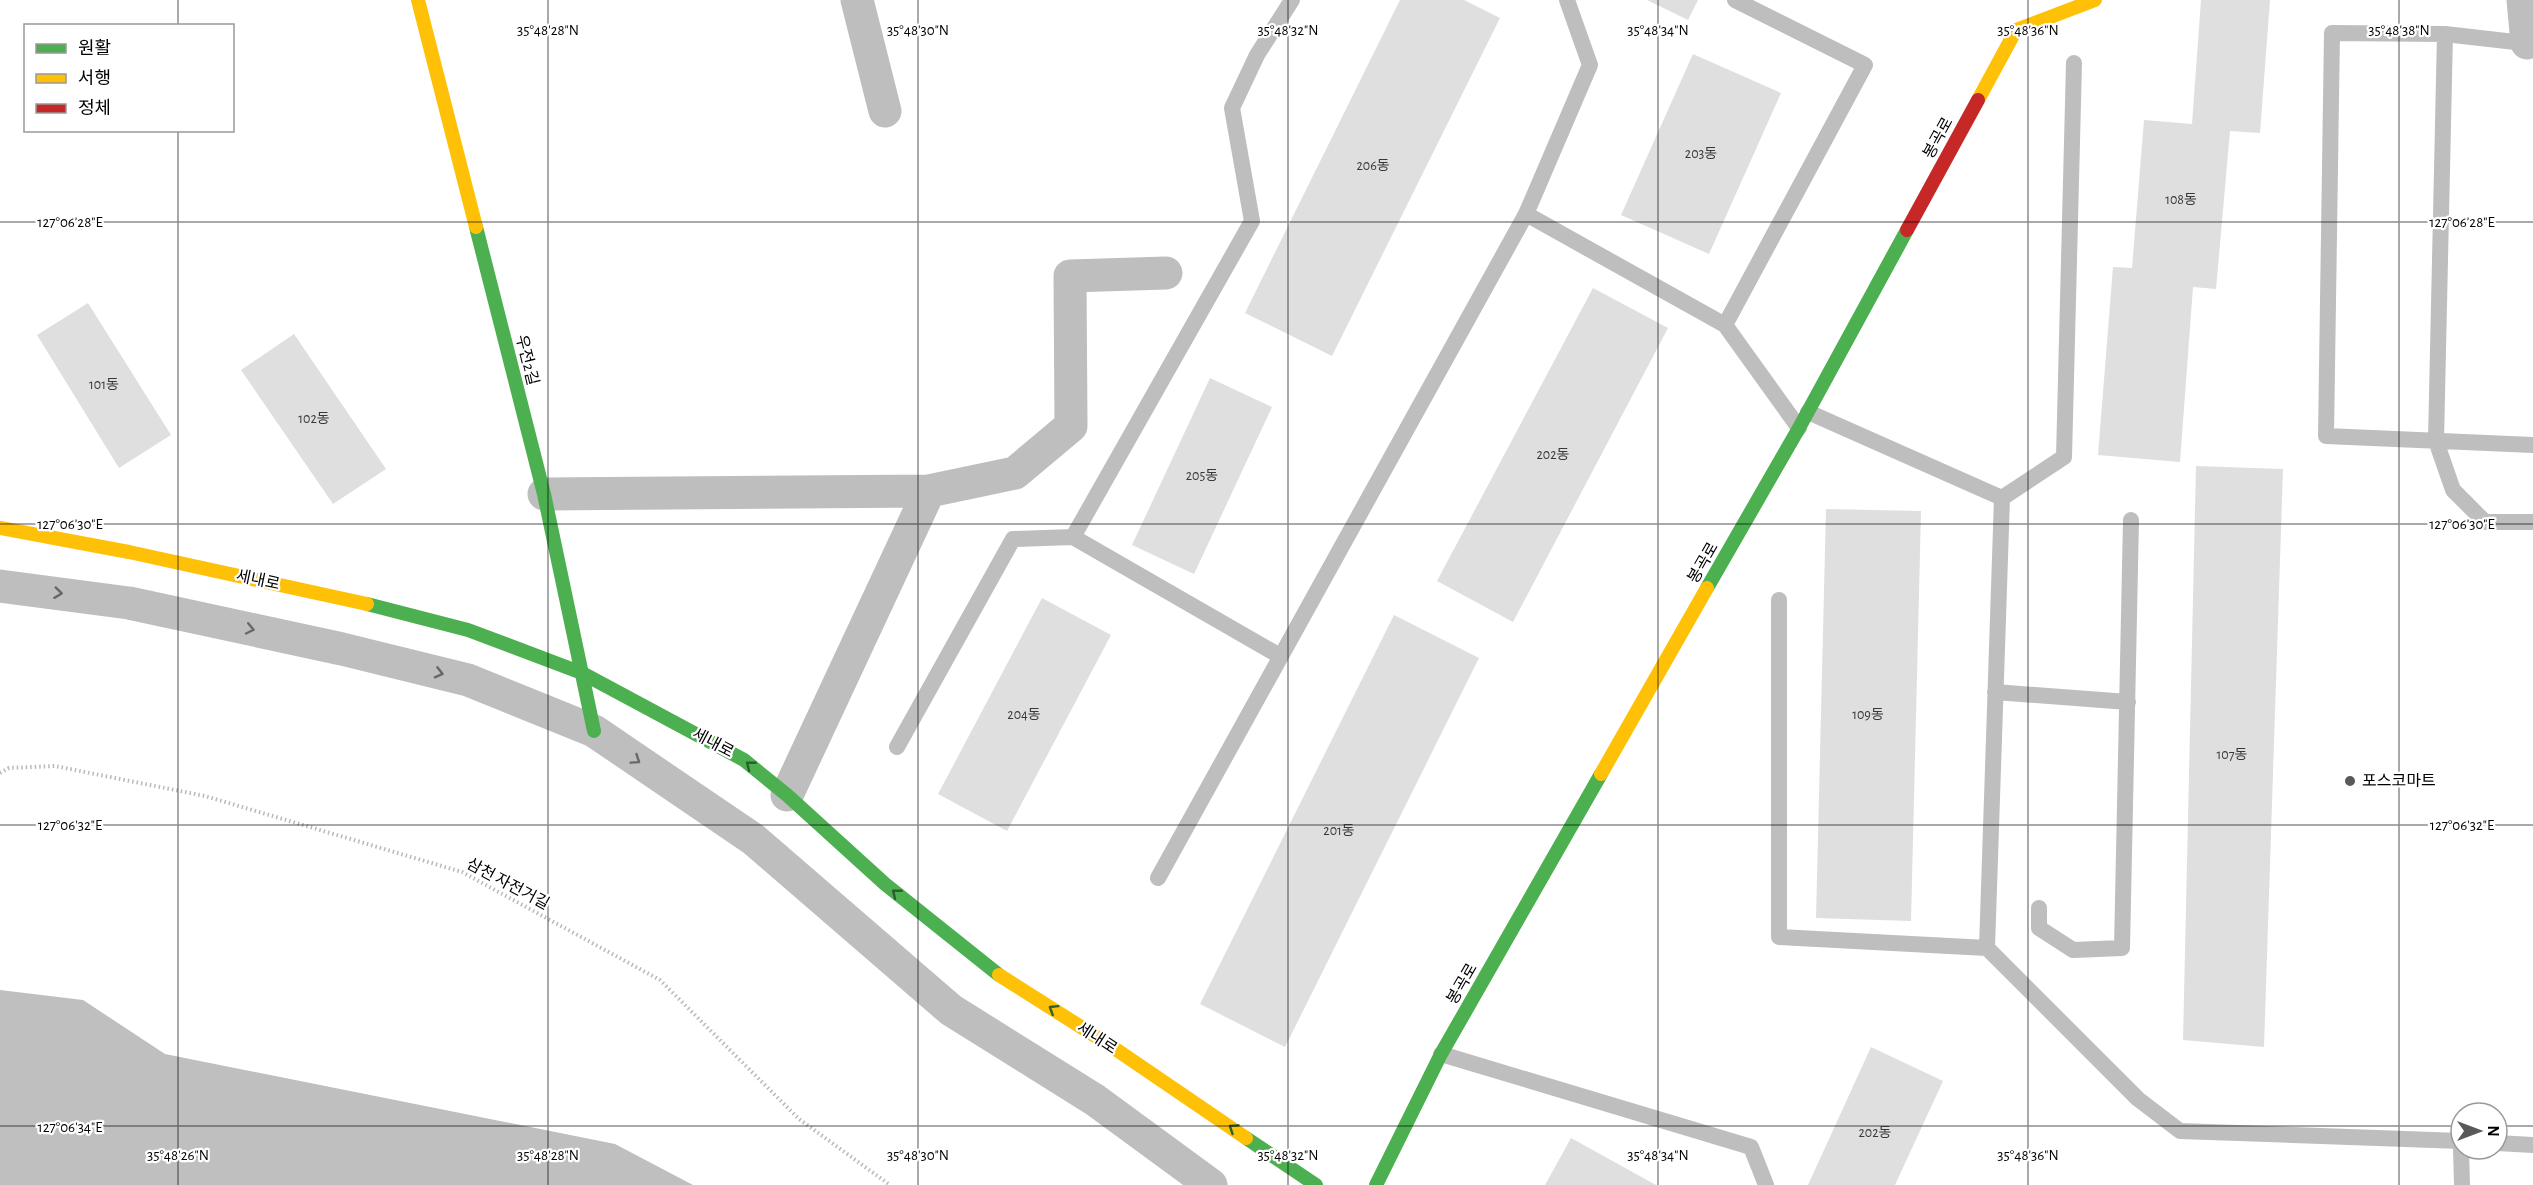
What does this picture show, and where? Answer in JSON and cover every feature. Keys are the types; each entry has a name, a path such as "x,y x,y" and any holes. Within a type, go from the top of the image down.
{"street":[{"name":"우전2길","path":"418,0 544,494 594,731"},
{"path":"858,0 885,111"},
{"name":"봉곡로","path":"1376,1185 1441,1054 1808,412 2016,30 2095,0"},
{"path":"2523,0 2530,44"},
{"path":"544,494 929,491 1015,473 1071,426 1070,276 1167,273"},
{"path":"787,795 929,491"},
{"name":"세내로","path":"0,528 129,552 342,598 468,630 582,673 744,760 787,795 885,884 989,969 1111,1046 1316,1185"},
{"path":"0,586 129,603 342,649 468,680 594,731 753,839 951,1010 1095,1100 1211,1185"}],"lane":[{"path":"1072,537 1252,221 1232,108 1257,55 1292,0"},
{"path":"1158,878 1526,214 1590,65 1567,0"},
{"path":"1725,325 1865,65 1735,0"},
{"path":"2530,44 2445,34 2332,33 2326,436 2533,445"},
{"path":"2445,34 2436,441 2453,490 2485,522 2533,522"},
{"path":"2002,498 2064,457 2074,63"},
{"path":"1526,214 1725,325 1799,428"},
{"path":"1808,412 2002,498"},
{"path":"1987,948 2002,498"},
{"path":"2039,908 2039,928 2073,950 2122,948 2131,520"},
{"path":"897,747 1013,539 1072,537 1280,656"},
{"path":"1779,600 1779,937 1987,948 2138,1099 2180,1131 2449,1141"},
{"path":"1995,692 2128,702"},
{"path":"1441,1054 1751,1147 1766,1185"},
{"path":"2509,1143 2533,1144"},
{"path":"2462,1161 2462,1185"}],"path":[{"name":"삼천 자전거길","path":"0,773 9,768 55,766 205,796 462,872 660,980 800,1119 890,1185"}],"shaded area":[{"path":"0,990 83,1000 165,1054 615,1144 693,1185 0,1185"}],"building":[{"path":"1400,0 1464,0 1500,18 1332,356 1245,313"},
{"path":"1647,0 1698,0 1688,20"},
{"path":"2201,0 2270,0 2260,133 2230,131 2216,289 2193,287 2180,462 2098,455 2113,267 2132,268 2144,120 2192,124"},
{"path":"1693,54 1781,93 1709,254 1621,215"},
{"path":"1593,288 1668,328 1513,622 1437,581"},
{"path":"88,303 171,435 119,468 37,335"},
{"path":"294,334 386,469 333,504 241,370"},
{"path":"1210,378 1272,407 1194,574 1132,545"},
{"path":"2196,466 2283,469 2264,1047 2183,1040"},
{"path":"1826,509 1921,511 1911,921 1816,918"},
{"path":"1042,598 1111,635 1007,831 938,794"},
{"path":"1394,615 1479,658 1285,1047 1200,1004"},
{"path":"1871,1047 1943,1081 1895,1185 1808,1185"},
{"path":"1571,1138 1656,1185 1545,1185"}],"traffic: fast":[{"path":"476,227 544,494 594,731"},
{"path":"1707,588 1799,428 1907,230"},
{"path":"367,604 468,630 582,673 744,760 787,795 885,884 999,975"},
{"path":"1376,1185 1441,1054 1601,774"},
{"path":"1246,1138 1316,1185"}],"traffic: slow":[{"path":"418,0 476,227"},
{"path":"1978,100 2016,30 2095,0"},
{"path":"0,528 129,552 367,604"},
{"path":"1601,774 1707,588"},
{"path":"999,975 1111,1046 1246,1138"}],"traffic: jam":[{"path":"1907,230 1978,100"}],"place":[{"name":"포스코마트","path":"2350,781"}]}
